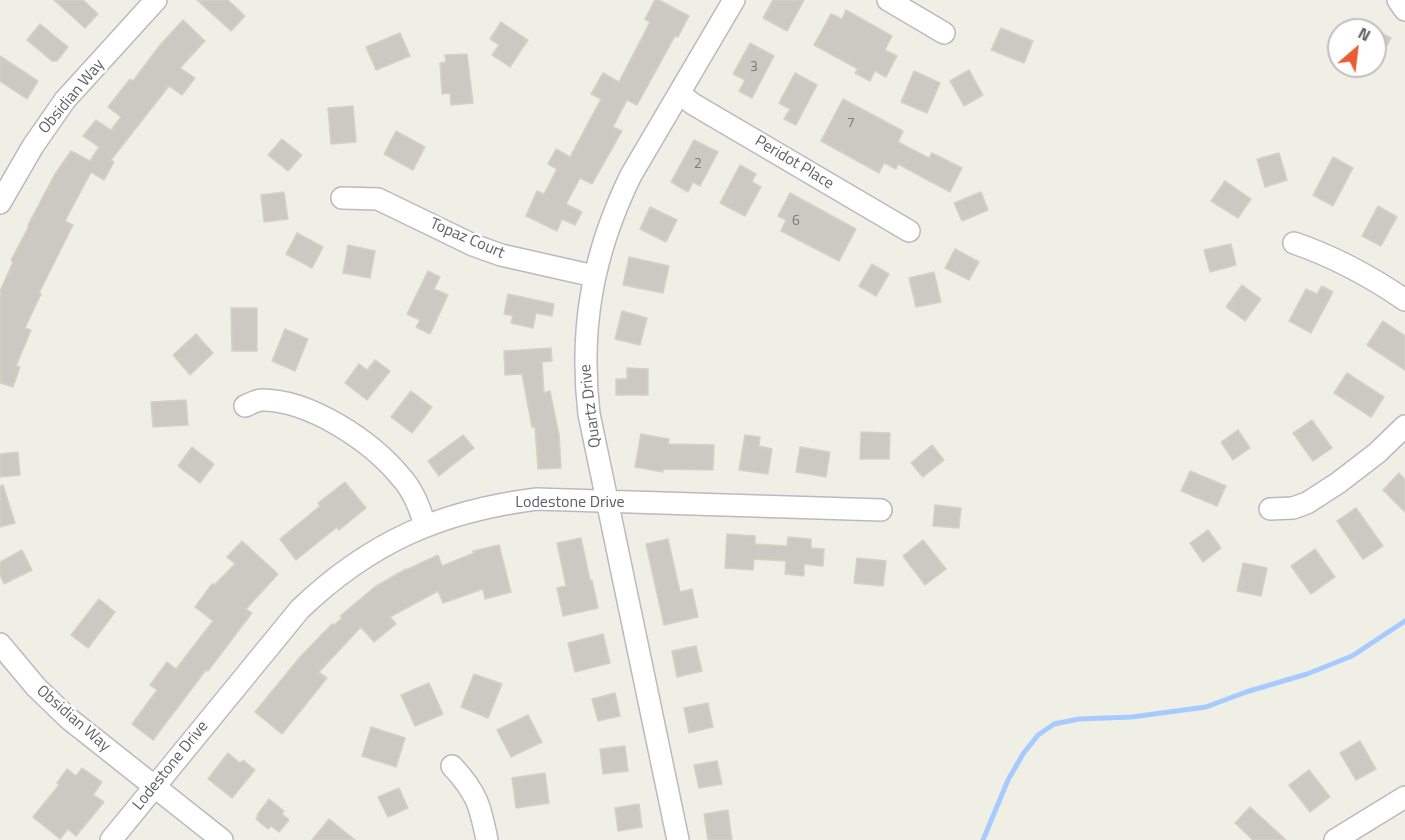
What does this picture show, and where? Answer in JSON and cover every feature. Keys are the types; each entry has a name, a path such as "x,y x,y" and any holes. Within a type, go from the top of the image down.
{"street":[{"name":"Obsidian Way","path":"0,203 33,146 65,100 156,0"},
{"name":"Quartz Drive","path":"678,840 589,414 586,388 586,338 594,276 603,242 620,198 631,175 734,0"},
{"path":"888,0 944,33"},
{"path":"1398,0 1405,10"},
{"name":"Peridot Place","path":"680,94 693,104 909,231"},
{"name":"Topaz Court","path":"342,198 378,200 473,245 501,255 594,276"},
{"path":"1294,243 1322,252 1350,265 1405,300"},
{"path":"245,406 261,399 291,405 324,416 376,450 401,476 416,497 425,525"},
{"path":"1270,509 1293,508 1338,483 1377,453 1405,426"},
{"name":"Lodestone Drive","path":"111,840 281,630 311,599 336,577 370,553 425,525 455,515 516,501 537,499 881,510"},
{"name":"Obsidian Way","path":"2,652 68,718 222,840"},
{"path":"452,766 474,793 480,805 487,840"},
{"path":"1335,840 1405,797"}],"building":[{"path":"54,0 83,0 98,14 85,28"},
{"path":"197,0 228,0 245,16 231,31"},
{"path":"655,0 689,16 678,37 675,36 637,105 627,100 613,127 622,131 592,184 580,178 566,204 582,212 575,225 562,219 557,231 526,216 537,191 544,194 557,169 548,164 556,149 570,157 601,99 591,94 603,73 619,82 650,22 645,19"},
{"path":"773,0 804,0 787,31 763,18"},
{"path":"846,10 892,36 885,50 897,56 886,77 875,71 870,81 855,73 858,69 814,45 831,14 842,19"},
{"path":"183,20 205,41 180,68 195,78 182,95 169,86 111,160 114,162 104,180 91,172 65,221 73,225 39,293 41,294 25,328 31,330 16,366 20,367 13,387 0,383 0,291 13,262 11,260 28,225 55,174 71,151 90,161 99,147 83,136 96,120 111,130 121,117 108,107 130,79 133,81 160,45"},
{"path":"501,22 528,40 510,67 492,55 499,45 490,39"},
{"path":"40,24 68,47 57,61 52,61 27,40"},
{"path":"1001,28 1033,41 1024,63 991,50"},
{"path":"400,33 410,56 376,70 366,47"},
{"path":"750,43 774,56 752,98 739,91 745,80 733,74"},
{"path":"467,54 473,103 451,105 450,93 442,94 440,63 446,62 445,55"},
{"path":"0,56 38,81 27,99 0,81"},
{"path":"969,70 983,95 964,106 950,81"},
{"path":"914,71 940,83 927,113 901,102"},
{"path":"795,73 817,85 796,125 784,119 790,109 779,103"},
{"path":"843,99 903,131 898,142 929,158 932,153 962,168 950,192 898,164 896,169 884,163 879,173 821,141"},
{"path":"353,106 356,142 331,144 328,108"},
{"path":"396,131 425,147 413,170 384,154"},
{"path":"282,139 302,155 288,171 268,155"},
{"path":"694,140 718,152 700,186 693,182 688,192 671,182"},
{"path":"1279,153 1287,180 1265,187 1257,159"},
{"path":"1333,157 1353,168 1333,206 1313,195"},
{"path":"740,165 756,174 752,182 761,187 745,216 720,203"},
{"path":"1225,181 1251,199 1238,218 1211,201"},
{"path":"284,192 288,219 264,222 261,195"},
{"path":"981,192 988,210 962,221 954,203"},
{"path":"790,193 856,229 839,261 781,231 786,220 778,216"},
{"path":"1378,206 1397,217 1381,246 1362,236"},
{"path":"650,207 677,220 666,242 640,229"},
{"path":"297,233 323,247 312,268 286,254"},
{"path":"1231,244 1236,265 1210,272 1204,250"},
{"path":"348,245 375,251 370,278 343,273"},
{"path":"955,249 979,262 969,280 945,268"},
{"path":"629,257 669,266 663,293 623,285"},
{"path":"872,264 889,274 876,296 859,286"},
{"path":"428,271 440,277 434,289 448,295 430,334 416,327 420,320 407,314"},
{"path":"934,272 941,302 916,307 909,278"},
{"path":"1242,285 1261,299 1245,321 1226,307"},
{"path":"1322,286 1333,292 1311,333 1289,321 1306,289 1317,294"},
{"path":"508,294 554,304 552,316 536,313 533,328 511,323 513,316 504,314"},
{"path":"231,308 257,308 257,351 232,351"},
{"path":"622,311 647,318 640,345 615,339"},
{"path":"1383,321 1405,336 1405,370 1367,345"},
{"path":"285,329 308,339 295,371 272,361"},
{"path":"196,334 213,353 190,375 173,355"},
{"path":"551,348 552,361 542,362 544,393 550,391 559,435 561,468 538,469 535,427 532,427 522,374 505,375 504,351"},
{"path":"375,360 390,371 367,400 345,383 359,364 367,370"},
{"path":"627,368 648,369 648,395 616,395 616,379 627,379"},
{"path":"1347,373 1384,397 1371,417 1334,393"},
{"path":"411,391 432,407 412,433 391,417"},
{"path":"186,400 188,425 153,427 151,402"},
{"path":"1312,420 1332,448 1313,461 1293,433"},
{"path":"1238,430 1250,448 1233,460 1221,442"},
{"path":"861,432 890,433 889,459 860,459"},
{"path":"641,434 669,439 668,444 714,445 713,470 663,469 663,472 635,467"},
{"path":"463,435 474,448 439,476 428,461"},
{"path":"745,435 760,437 759,446 772,449 768,474 739,470"},
{"path":"932,445 944,460 923,477 911,463"},
{"path":"192,447 214,464 200,483 178,466"},
{"path":"800,447 830,452 826,477 796,472"},
{"path":"18,452 20,475 0,477 0,454"},
{"path":"1190,471 1226,486 1217,506 1181,491"},
{"path":"1399,473 1405,480 1405,512 1383,490"},
{"path":"345,482 366,508 339,530 337,527 296,560 280,539 320,506 318,503"},
{"path":"3,485 15,523 0,527 0,486"},
{"path":"935,505 961,508 959,528 933,526"},
{"path":"1356,508 1383,546 1363,559 1337,521"},
{"path":"1208,530 1221,548 1203,562 1190,543"},
{"path":"727,534 755,536 755,544 787,546 788,537 811,539 811,548 824,549 823,566 804,564 804,576 785,574 786,561 754,559 753,570 725,568"},
{"path":"581,538 598,608 563,616 557,588 566,586 557,543"},
{"path":"668,539 680,592 692,589 698,617 664,625 646,544"},
{"path":"923,540 946,569 925,585 903,556"},
{"path":"242,541 278,574 246,609 252,613 153,740 132,724 157,690 150,685 167,662 176,669 213,621 195,607 212,584 214,585 235,564 227,557"},
{"path":"499,545 511,592 485,599 483,589 443,603 438,591 390,617 396,624 374,642 361,627 319,672 327,678 282,734 255,712 300,657 332,624 334,625 342,618 340,616 376,586 438,555 442,566 474,553 473,551"},
{"path":"1315,549 1335,577 1311,594 1291,566"},
{"path":"22,550 32,570 4,584 0,575 0,562"},
{"path":"857,558 886,561 883,586 854,583"},
{"path":"1243,563 1267,568 1261,596 1237,591"},
{"path":"99,599 115,612 88,648 71,635"},
{"path":"603,634 610,663 575,672 568,643"},
{"path":"696,646 702,671 677,677 672,651"},
{"path":"474,674 502,684 488,718 461,707"},
{"path":"429,683 443,714 415,726 401,695"},
{"path":"615,693 620,716 598,721 592,699"},
{"path":"708,703 713,727 689,733 684,708"},
{"path":"528,715 542,742 511,757 497,730"},
{"path":"371,727 405,738 396,767 362,756"},
{"path":"1360,741 1376,769 1356,780 1340,753"},
{"path":"625,746 628,771 603,774 600,749"},
{"path":"228,753 240,763 243,760 255,770 232,798 208,779"},
{"path":"717,761 722,784 699,788 694,765"},
{"path":"82,768 102,782 93,795 104,802 76,836 68,829 60,839 33,817 59,785 57,783 67,769 76,776"},
{"path":"1309,770 1330,797 1310,812 1289,785"},
{"path":"545,773 549,803 516,808 512,778"},
{"path":"399,788 408,808 388,817 378,797"},
{"path":"269,799 284,811 282,814 289,820 279,832 271,826 268,829 256,819"},
{"path":"639,804 642,827 618,831 615,808"},
{"path":"1250,807 1286,840 1253,840 1235,823"},
{"path":"728,810 732,840 708,840 704,814"},
{"path":"329,819 355,840 312,840"}],"waterway":[{"path":"983,840 1008,780 1023,754 1038,735 1054,724 1079,719 1132,717 1206,707 1246,692 1307,674 1352,656 1405,621"}]}
